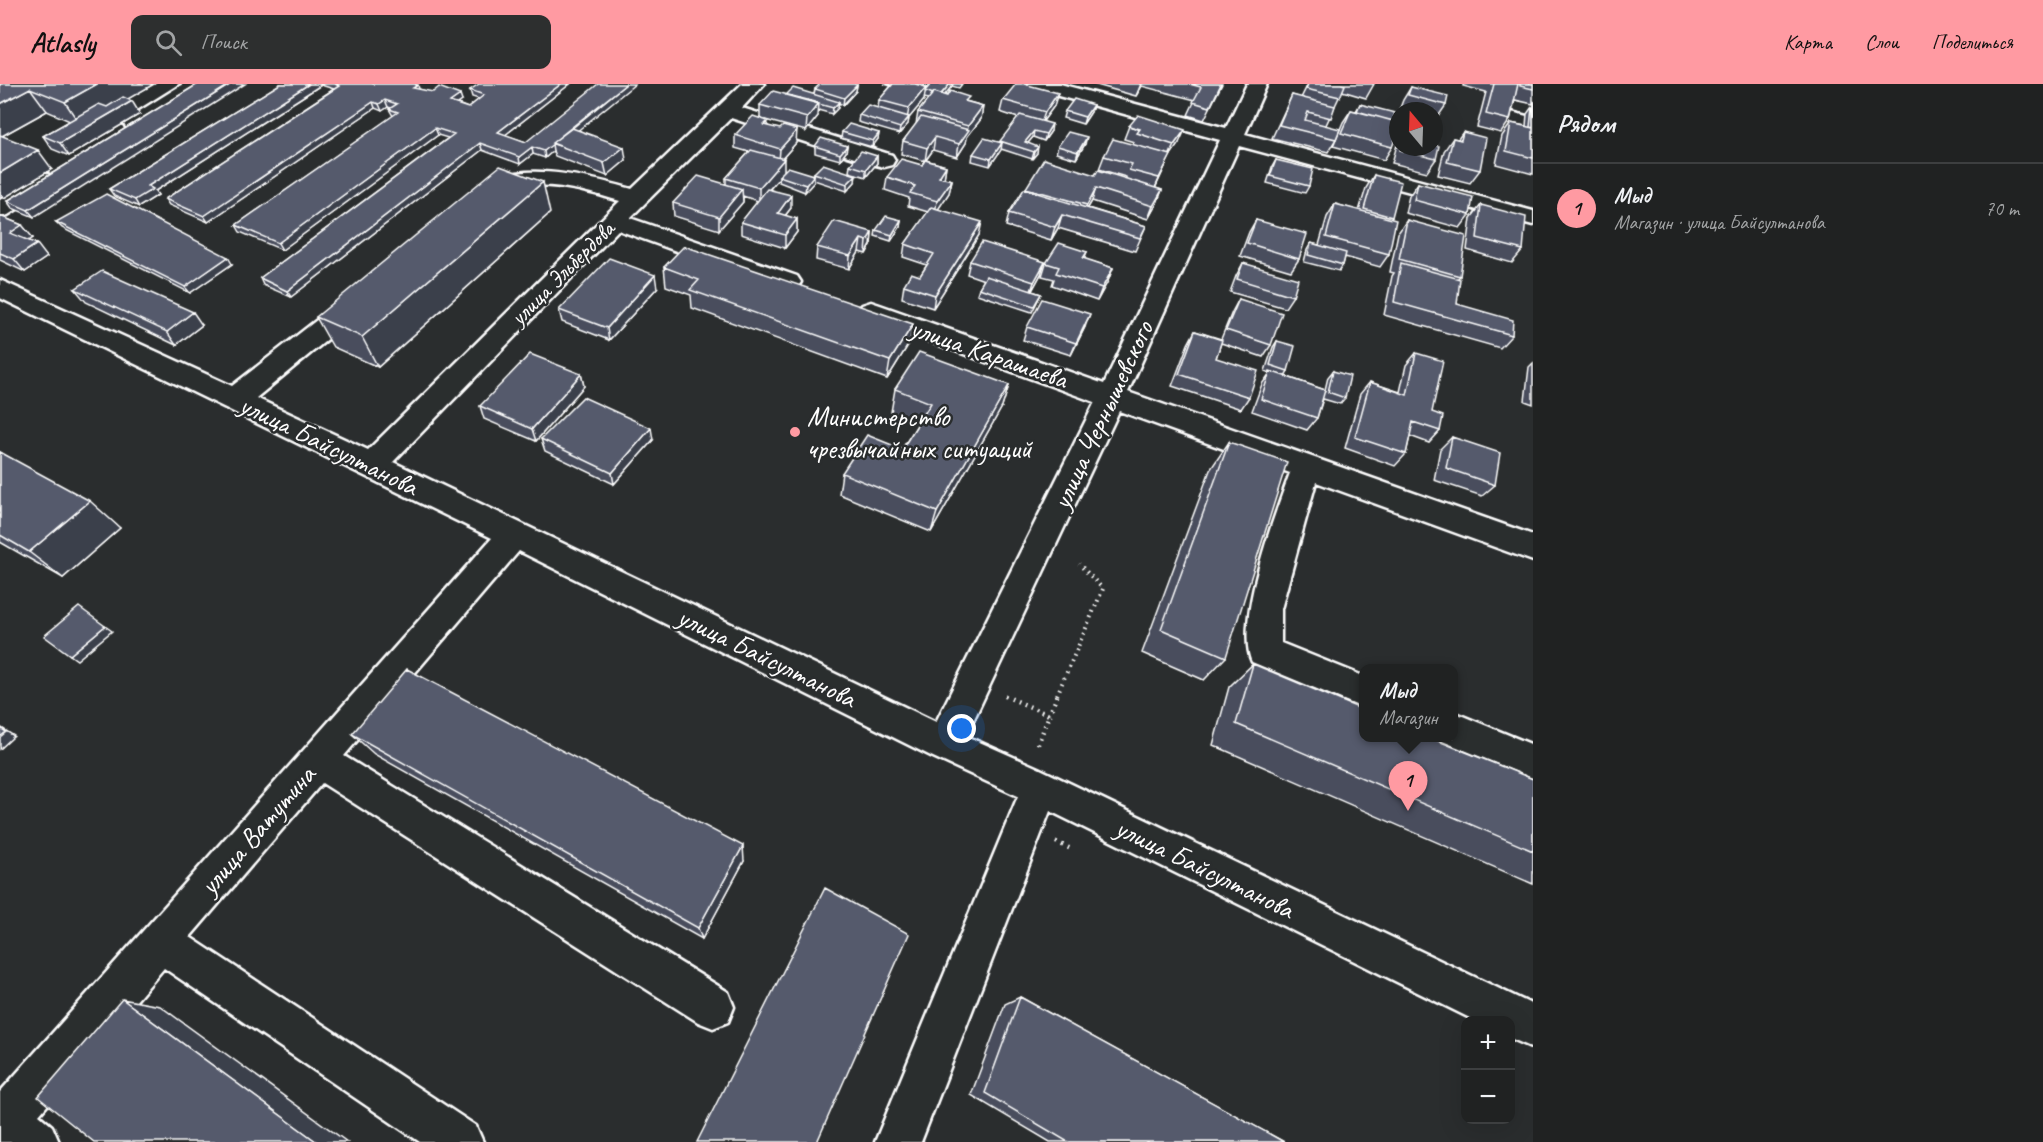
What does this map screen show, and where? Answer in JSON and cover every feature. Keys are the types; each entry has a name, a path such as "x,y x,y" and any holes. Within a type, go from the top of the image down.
{"street":[{"path":"118,135 197,84"},
{"name":"улица Эльбердова","path":"372,465 614,220 754,84"},
{"path":"1036,84 1533,218"},
{"name":"улица Чернышевского","path":"944,744 1112,396 1257,84"},
{"path":"727,110 884,160"},
{"path":"0,210 59,172"},
{"path":"475,206 503,183 522,179 544,178 637,198"},
{"path":"614,220 813,291"},
{"name":"улица Байсултанова","path":"0,288 515,534 944,744 1038,769 1533,1027"},
{"path":"235,399 374,288"},
{"name":"улица Карашаева","path":"847,302 1533,548"},
{"path":"1307,466 1265,609 1264,651 1359,690"},
{"name":"улица Ватутина","path":"14,1129 160,941 515,534"},
{"path":"1458,731 1533,762"},
{"path":"318,760 713,1007"},
{"path":"898,1142 1038,769"},
{"path":"160,941 460,1142"}],"path":[{"path":"1038,769 1049,715 1103,589 1079,564"},
{"path":"1004,696 1049,715"}],"building":[{"path":"0,84 97,84 65,102 30,88 0,104"},
{"path":"198,84 231,84 28,210 7,201"},
{"path":"280,84 309,84 148,186 153,189 135,200 109,189"},
{"path":"335,84 415,84 418,85 413,88 433,92 439,87 460,95 450,102 468,108 484,95 470,90 479,84 561,84 498,132 526,142 598,84 626,84 544,151 532,147 519,157 480,143 287,291 260,278 454,134 435,128 278,243 236,225 398,112 389,109 397,104 385,100 379,104 373,102 204,216 165,199 339,86"},
{"path":"820,84 857,85 844,98 815,89"},
{"path":"893,84 915,84 926,87 909,108 879,100"},
{"path":"931,84 950,84 941,94 934,92 933,94 925,91"},
{"path":"1016,84 1058,93 1045,112 1003,100"},
{"path":"1189,84 1221,84 1210,107 1193,102 1201,87"},
{"path":"1308,84 1345,85 1340,97 1306,89"},
{"path":"1494,84 1518,84 1510,120 1486,114"},
{"path":"1520,84 1533,84 1533,89 1520,86"},
{"path":"1411,87 1448,96 1446,105 1443,102 1408,95"},
{"path":"793,88 839,102 833,108 786,95"},
{"path":"773,91 819,103 807,118 760,105"},
{"path":"950,91 969,97 965,101 983,106 968,126 918,112 934,92 947,96"},
{"path":"1292,95 1335,106 1331,118 1308,112 1305,120 1340,129 1336,139 1279,125"},
{"path":"123,97 132,101 60,143 43,136 99,104 107,107"},
{"path":"1074,99 1093,105 1085,117 1065,111"},
{"path":"1360,104 1389,111 1389,120 1357,111"},
{"path":"868,105 909,117 900,128 859,115"},
{"path":"1533,108 1533,128 1530,127"},
{"path":"1351,110 1389,120 1389,146 1341,133"},
{"path":"1020,115 1052,124 1046,134 1034,131 1025,142 1038,147 1034,152 1000,141"},
{"path":"1138,115 1185,130 1174,145 1137,133 1140,129 1129,126"},
{"path":"753,116 768,121 764,125 780,129 783,126 797,130 780,149 735,135"},
{"path":"921,117 969,130 959,144 935,137 927,148 903,141"},
{"path":"1511,123 1533,128 1533,158 1506,151"},
{"path":"849,124 879,133 873,141 842,132"},
{"path":"572,128 624,147 604,163 552,143"},
{"path":"1068,132 1087,137 1078,152 1058,146"},
{"path":"1463,132 1486,138 1480,170 1447,162 1453,138 1461,140"},
{"path":"0,135 38,150 0,173"},
{"path":"821,138 847,146 840,154 815,146"},
{"path":"984,138 1002,143 991,159 973,154"},
{"path":"1113,139 1171,155 1159,178 1129,170 1132,164 1104,156"},
{"path":"751,150 784,159 759,188 726,178"},
{"path":"861,151 877,156 866,170 850,165"},
{"path":"901,159 922,165 925,160 946,166 939,177 952,180 937,201 910,193 915,186 887,177"},
{"path":"1044,159 1095,175 1098,170 1162,190 1153,206 1096,188 1087,205 1026,188"},
{"path":"1276,160 1313,169 1309,186 1270,176"},
{"path":"823,164 856,175 847,184 814,173"},
{"path":"500,166 543,182 362,337 316,317"},
{"path":"788,167 814,175 806,185 779,176"},
{"path":"1374,175 1401,182 1392,217 1364,209"},
{"path":"698,176 742,189 719,217 673,203"},
{"path":"1418,183 1473,197 1470,215 1414,200"},
{"path":"767,189 791,195 778,213 797,219 785,235 741,222"},
{"path":"1024,189 1146,226 1140,238 1062,215 1055,227 1009,213"},
{"path":"106,194 228,257 185,287 56,222"},
{"path":"1335,204 1396,220 1389,254 1326,237"},
{"path":"1481,205 1526,217 1523,250 1477,238"},
{"path":"931,207 982,222 935,295 904,285 911,273 920,276 934,254 905,244"},
{"path":"0,216 22,225 10,233 37,244 14,259 0,253"},
{"path":"886,216 901,220 892,235 876,230"},
{"path":"1256,220 1307,234 1299,259 1247,243"},
{"path":"1407,220 1466,236 1460,276 1399,259"},
{"path":"834,221 872,232 867,241 861,239 850,256 817,247"},
{"path":"982,242 1045,262 1034,282 970,261"},
{"path":"1059,243 1087,252 1083,258 1113,268 1102,288 1056,273 1059,267 1046,263"},
{"path":"1311,243 1346,253 1343,265 1308,255"},
{"path":"684,246 913,324 890,361 690,290 699,280 664,267"},
{"path":"609,258 655,275 607,328 559,310"},
{"path":"1243,263 1298,279 1293,296 1237,279"},
{"path":"1401,263 1460,279 1457,304 1513,320 1512,335 1394,302"},
{"path":"102,271 193,312 167,332 75,289"},
{"path":"986,276 1041,294 1034,306 979,288"},
{"path":"1042,299 1090,314 1076,343 1027,327"},
{"path":"1239,299 1282,313 1271,345 1226,330"},
{"path":"1195,331 1222,340 1216,358 1258,371 1249,397 1179,374"},
{"path":"1277,341 1295,346 1288,371 1270,365"},
{"path":"919,352 1009,385 937,512 842,473 867,435 902,449 931,403 895,389"},
{"path":"1416,353 1443,361 1432,412 1443,416 1440,431 1413,422 1406,454 1355,437 1370,382 1407,395"},
{"path":"530,354 581,374 532,429 480,406"},
{"path":"1270,371 1325,390 1317,418 1261,399"},
{"path":"1333,371 1350,376 1345,398 1328,392"},
{"path":"583,397 651,428 612,473 541,439"},
{"path":"1452,437 1500,453 1495,485 1446,468"},
{"path":"1229,442 1287,462 1226,657 1161,629"},
{"path":"0,452 90,501 29,552 0,535"},
{"path":"79,607 105,626 70,655 44,636"},
{"path":"1253,664 1359,708 1359,742 1441,742 1533,779 1533,851 1236,724"},
{"path":"407,669 743,846 698,928 352,734"},
{"path":"0,728 6,732 0,737"},
{"path":"825,888 909,934 817,1142 697,1142"},
{"path":"1020,997 1284,1142 1068,1142 985,1093"},
{"path":"122,999 317,1142 94,1142 38,1097"}],"place":[{"name":"Министерство чрезвычайных ситуаций","path":"795,432"},
{"name":"Мыд","path":"1408,811"}]}
